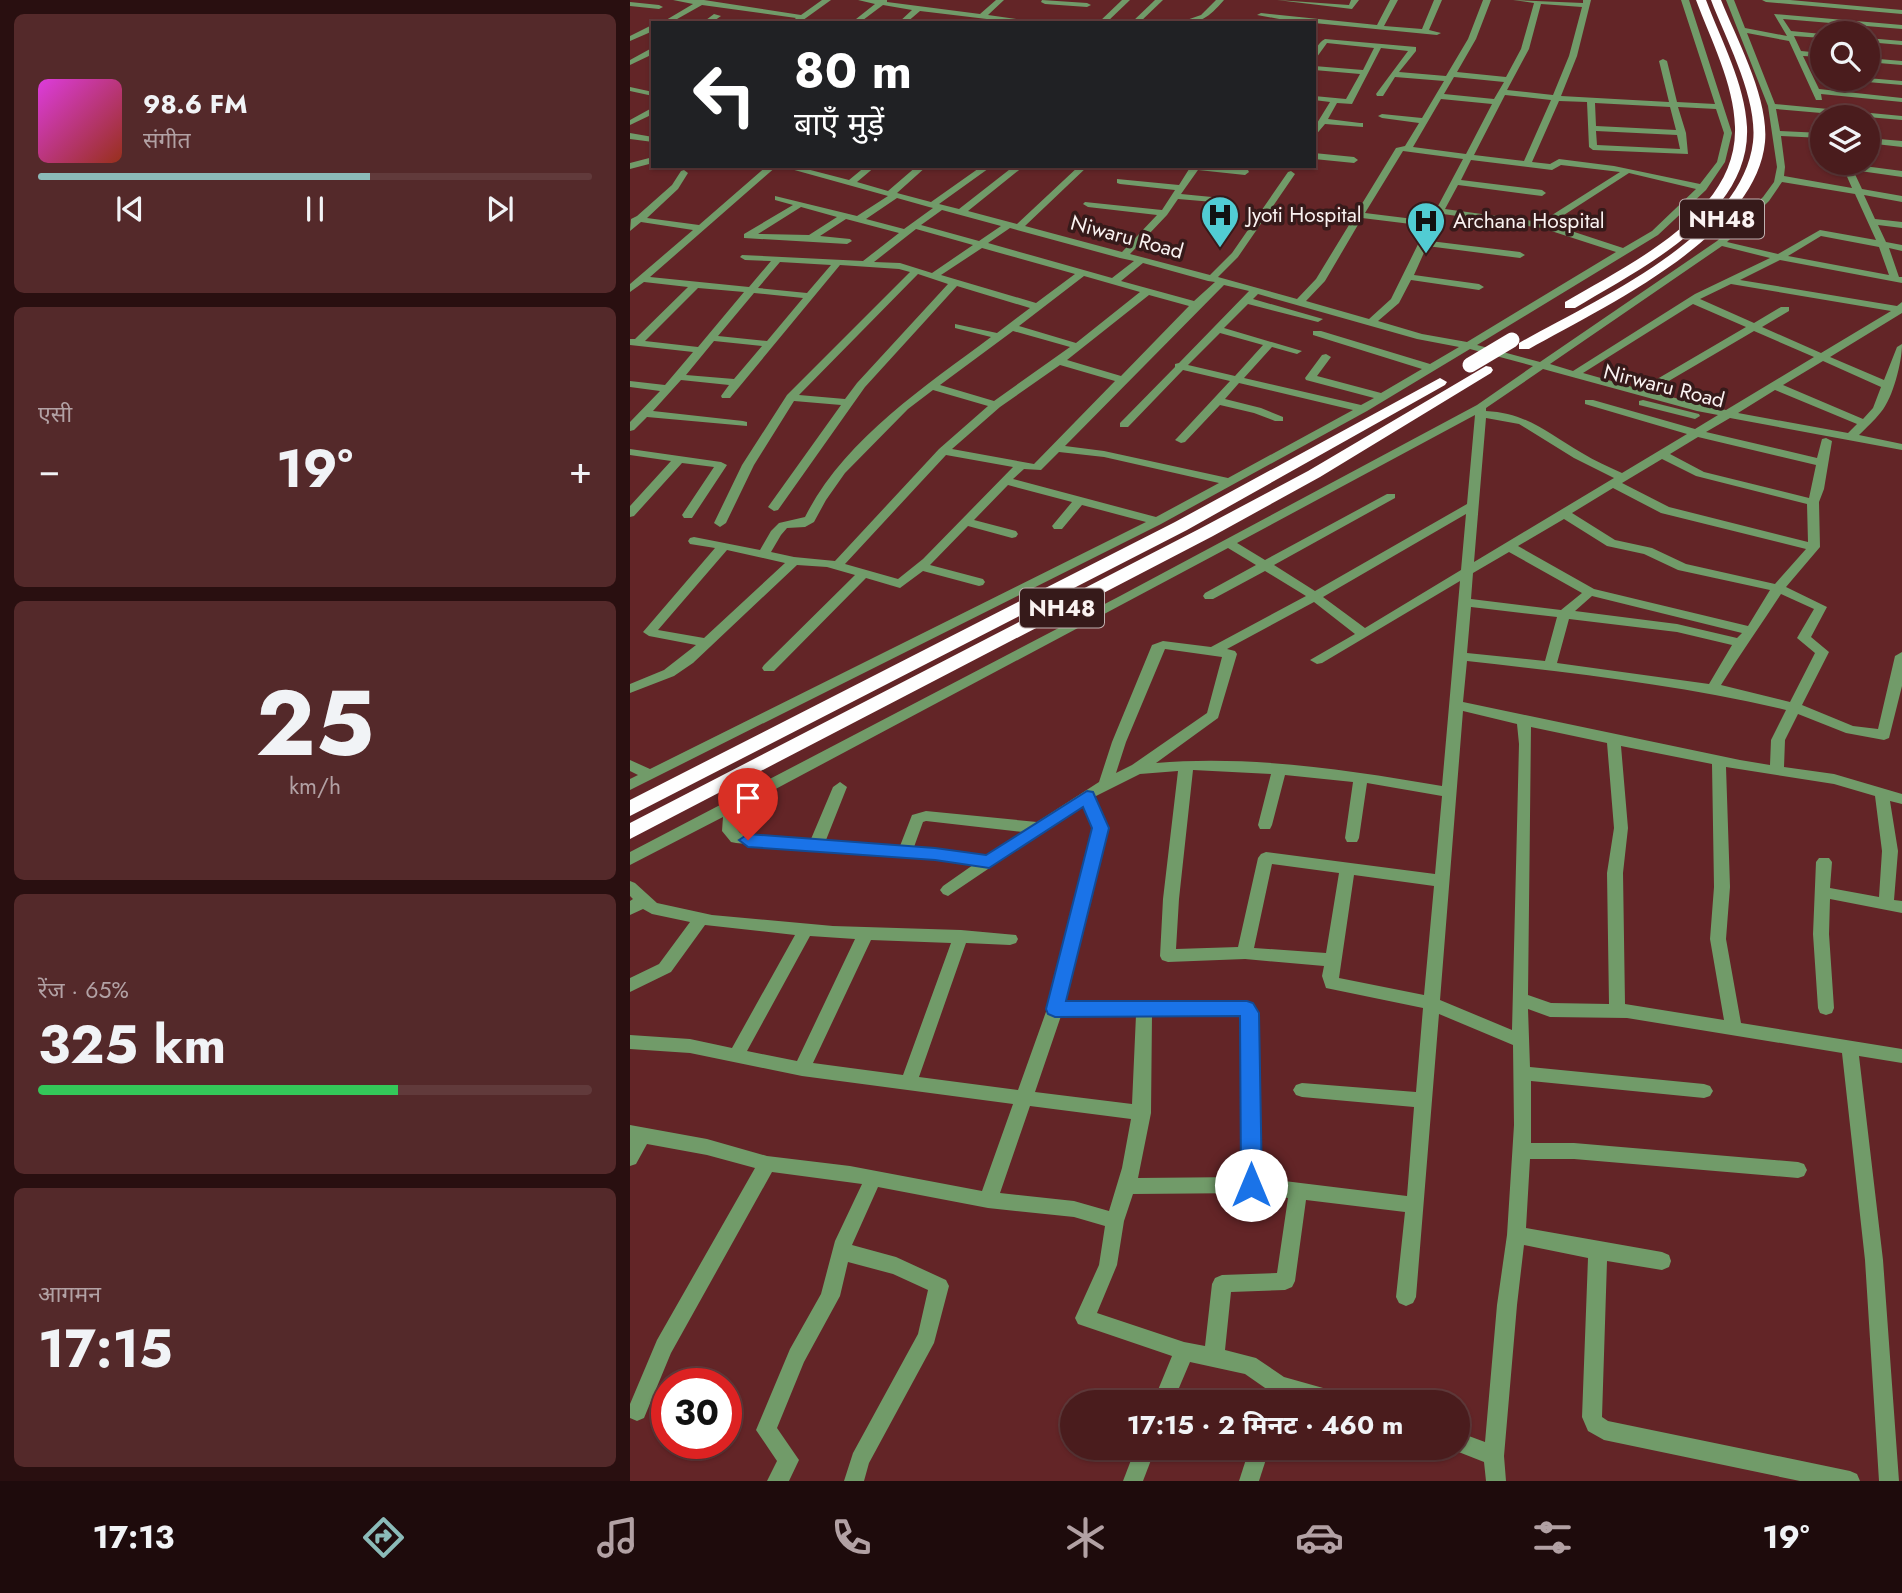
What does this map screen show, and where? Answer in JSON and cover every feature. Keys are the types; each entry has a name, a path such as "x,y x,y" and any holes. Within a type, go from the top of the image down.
{"highway":[{"name":"NH48","path":"630,832 1314,474 1518,343 1703,217 1720,196 1737,161 1741,130 1734,91 1701,0"},
{"name":"NH48","path":"1518,343 1613,295 1698,239 1722,219 1737,201 1749,179 1759,145 1756,114 1751,91 1716,0"},
{"name":"NH48","path":"630,809 1181,526 1478,367"}],"street":[{"path":"630,10 648,0"},
{"path":"677,0 704,1 803,17"},
{"path":"797,21 827,0"},
{"path":"862,0 1017,21 1045,1 1083,5 1071,11"},
{"path":"968,21 1000,0"},
{"path":"1103,21 1126,0"},
{"path":"1136,21 1159,0"},
{"path":"1189,21 1204,17 1220,0"},
{"path":"1281,0 1353,3 1340,25"},
{"path":"1379,28 1394,0"},
{"path":"1425,32 1438,0"},
{"path":"1408,149 1472,39 1487,0"},
{"path":"1517,0 1587,3 1573,57 1527,164"},
{"path":"630,785 1157,522 1363,409 1655,233 1703,188 1721,162 1728,133 1685,0"},
{"path":"630,859 1481,411 1538,368 1720,243 1766,199 1779,178 1781,167 1772,106 1730,0"},
{"path":"1766,0 1902,12"},
{"path":"668,21 704,1"},
{"path":"1370,323 1395,301 1408,277 1525,49 1539,1"},
{"path":"1773,1 1777,16 1809,74"},
{"path":"857,21 883,2"},
{"path":"630,4 659,7"},
{"path":"1267,8 1261,15 1293,21"},
{"path":"903,21 918,9"},
{"path":"708,21 717,16"},
{"path":"1777,16 1902,27"},
{"path":"1316,23 1437,33"},
{"path":"630,39 651,29"},
{"path":"1742,30 1810,36"},
{"path":"1316,40 1413,49 1380,94"},
{"path":"1316,57 1325,41"},
{"path":"1880,41 1902,43"},
{"path":"1316,98 1349,102 1379,46"},
{"path":"630,63 651,52"},
{"path":"1799,53 1810,54"},
{"path":"1591,101 1593,147 1685,152 1662,61"},
{"path":"1880,61 1902,63"},
{"path":"1316,68 1364,72"},
{"path":"1393,74 1508,80"},
{"path":"1880,81 1902,83"},
{"path":"633,90 644,85"},
{"path":"633,90 651,94"},
{"path":"1822,105 1816,91 1902,100"},
{"path":"1502,92 1591,101 1720,107"},
{"path":"1440,96 1496,103"},
{"path":"1316,132 1335,100"},
{"path":"1772,106 1810,112"},
{"path":"630,123 651,112"},
{"path":"1382,116 1426,121"},
{"path":"1880,117 1902,118"},
{"path":"1322,121 1360,125"},
{"path":"1592,128 1682,133"},
{"path":"1778,133 1810,135"},
{"path":"630,136 651,140"},
{"path":"1880,141 1902,144"},
{"path":"1298,302 1320,281 1400,148 1552,167 1559,162 1665,176 1703,188"},
{"path":"1316,156 1354,160"},
{"path":"630,166 651,161"},
{"path":"630,289 771,168"},
{"path":"851,183 870,168"},
{"path":"859,219 893,195 921,168"},
{"path":"866,263 985,168"},
{"path":"960,213 1017,168"},
{"path":"934,276 1012,227 1081,168"},
{"path":"1123,256 1164,213 1195,168"},
{"path":"1206,168 1245,172"},
{"name":"Niwaru Road","path":"814,169 893,195 1256,290 1421,337"},
{"path":"1880,170 1902,174"},
{"path":"1543,225 1627,171"},
{"path":"630,228 635,219 675,187 684,173"},
{"path":"943,451 1037,468 1196,306 1291,174"},
{"path":"1850,175 1899,280"},
{"path":"1779,178 1902,199"},
{"path":"1120,181 1222,201"},
{"path":"1455,182 1542,193"},
{"path":"778,198 859,219 981,244 1196,306"},
{"path":"800,204 747,236 847,241"},
{"path":"1088,204 1164,213"},
{"path":"1440,211 1543,225 1624,252"},
{"path":"811,238 846,215"},
{"path":"1360,215 1433,224"},
{"path":"635,219 701,228"},
{"path":"1872,221 1902,225"},
{"path":"1574,374 1693,300 1820,233 1902,248"},
{"path":"1424,243 1520,255"},
{"path":"1720,243 1899,280"},
{"path":"745,257 776,261 839,261 900,266 1037,307"},
{"path":"630,428 668,389 776,261"},
{"path":"726,396 839,261"},
{"path":"1114,282 1140,261"},
{"path":"720,523 748,465 791,397 916,271"},
{"path":"764,553 782,524 789,521 805,523 810,519 820,499 841,471 904,407 1082,273"},
{"path":"1408,277 1479,287"},
{"path":"641,279 809,296"},
{"path":"1730,281 1901,308"},
{"path":"774,507 861,385 955,282"},
{"path":"634,342 695,285"},
{"path":"1124,425 1256,290"},
{"path":"837,566 943,451 996,405 1059,361 1147,292"},
{"path":"1245,300 1318,319"},
{"path":"1693,300 1885,385"},
{"path":"1317,660 1776,386 1901,308"},
{"path":"1642,392 1785,309"},
{"path":"959,326 999,336"},
{"path":"1011,327 1076,346"},
{"path":"1216,329 1297,351"},
{"path":"1317,333 1431,368"},
{"name":"Nirwaru Road","path":"1421,337 1538,368 1675,412 1852,436 1902,447"},
{"path":"711,338 770,344"},
{"path":"634,342 701,350"},
{"path":"1181,440 1269,345"},
{"path":"1852,436 1878,409 1885,385 1902,347"},
{"path":"1326,358 1310,378 1383,397"},
{"path":"1059,361 1122,380"},
{"path":"1179,366 1363,409"},
{"name":"Nirwaru Road","path":"1538,368 1574,374 1642,392 1721,417 1902,456"},
{"path":"678,377 738,383"},
{"path":"630,384 668,389"},
{"path":"930,386 996,405"},
{"path":"1776,386 1866,424"},
{"path":"791,397 849,403"},
{"path":"1217,401 1257,410 1279,419"},
{"path":"1589,402 1695,433 1820,462"},
{"path":"1481,411 1528,422 1577,456 1665,510 1814,547"},
{"path":"1406,1297 1481,411"},
{"path":"645,413 743,424"},
{"path":"1713,688 1778,588 1814,547 1813,502 1818,494 1820,462 1826,441"},
{"path":"1056,448 1104,454 1229,482"},
{"path":"630,452 722,465 688,515"},
{"path":"1661,454 1700,474 1813,502"},
{"path":"630,513 679,459"},
{"path":"694,541 794,561 837,566 900,584 922,567 1022,464"},
{"path":"1006,481 1157,522"},
{"path":"1209,596 1391,496"},
{"path":"1058,526 1079,501"},
{"path":"1214,650 1472,506"},
{"path":"1563,513 1611,543 1648,551 1682,567 1778,588 1817,605 1821,610 1804,638 1822,652 1778,740 1777,771"},
{"path":"966,522 1012,534"},
{"path":"1228,543 1315,596 1364,634"},
{"path":"707,643 649,632 724,546"},
{"path":"1508,546 1590,592 1751,631"},
{"path":"630,689 669,673 707,643 794,561"},
{"path":"922,567 979,582"},
{"path":"769,668 863,574"},
{"path":"1549,666 1564,614 1590,592"},
{"path":"1464,602 1677,628 1740,643"},
{"path":"948,890 1105,784 1137,769 1213,715 1230,656 1228,653 1163,645 1157,648 1105,784"},
{"path":"1459,656 1713,688 1794,707 1851,730 1884,735 1902,656"},
{"path":"1455,705 1719,761 1834,779 1902,799"},
{"path":"1496,1481 1494,1455 1516,1235 1521,1151 1520,999 1526,757 1524,721"},
{"path":"1614,740 1621,828 1615,873 1617,1011"},
{"path":"1719,761 1722,887 1718,939 1734,1029"},
{"path":"630,765 650,775"},
{"path":"1137,769 1186,765 1279,769 1361,778 1448,792"},
{"path":"1186,765 1167,954 1245,953 1333,960"},
{"path":"1265,825 1279,769"},
{"path":"1352,838 1361,778"},
{"path":"816,846 840,787"},
{"path":"1822,892 1894,905 1882,793"},
{"path":"988,1200 1055,1009 1101,828 1087,797"},
{"path":"731,804 729,831 736,838 989,862"},
{"path":"905,852 917,819 926,816 1039,828"},
{"path":"1245,953 1266,858 1441,881"},
{"path":"1824,862 1821,934 1826,1008"},
{"path":"1348,867 1331,980 1336,985 1431,1003 1521,1041"},
{"path":"630,887 652,908 701,919 805,930 1010,939"},
{"path":"630,909 644,900"},
{"path":"630,986 665,968 701,919"},
{"path":"736,1057 805,930"},
{"path":"802,1069 866,933"},
{"path":"908,1084 961,936"},
{"path":"1520,999 1550,1010 1617,1011 1902,1056"},
{"path":"1055,1009 1237,1007 1249,1010 1251,1185"},
{"path":"1144,1008 1142,1113 1128,1186 1115,1221 1108,1265 1084,1318 1184,1351 1249,1365 1273,1390"},
{"path":"630,1042 690,1046 802,1069 1142,1113"},
{"path":"1850,1047 1874,1260 1889,1481"},
{"path":"1522,1073 1704,1091"},
{"path":"1302,1090 1424,1100"},
{"path":"630,1158 636,1134 768,1164 873,1179 988,1200 1074,1209 1115,1221"},
{"path":"1521,1151 1574,1151 1798,1170"},
{"path":"637,1411 664,1347 768,1164"},
{"path":"777,1481 789,1460 766,1430 797,1356 830,1296 841,1251 873,1179"},
{"path":"1128,1186 1251,1185 1415,1205"},
{"path":"1214,1358 1222,1284 1285,1281 1298,1189"},
{"path":"1516,1235 1662,1261"},
{"path":"841,1251 896,1266 939,1286 927,1336 860,1460 854,1481"},
{"path":"1598,1251 1592,1417 1595,1424 1604,1430 1850,1481"},
{"path":"1168,1390 1184,1351"},
{"path":"1470,1446 1494,1455"},
{"path":"1133,1481 1141,1460"},
{"path":"1249,1481 1256,1460"}],"place":[{"name":"Jyoti Hospital","path":"1220,249"},
{"name":"Archana Hospital","path":"1426,255"}],"route":[{"path":"748,840 935,854 989,862 1087,797 1101,828 1055,1009 1247,1008 1250,1013 1251,1185"}]}
